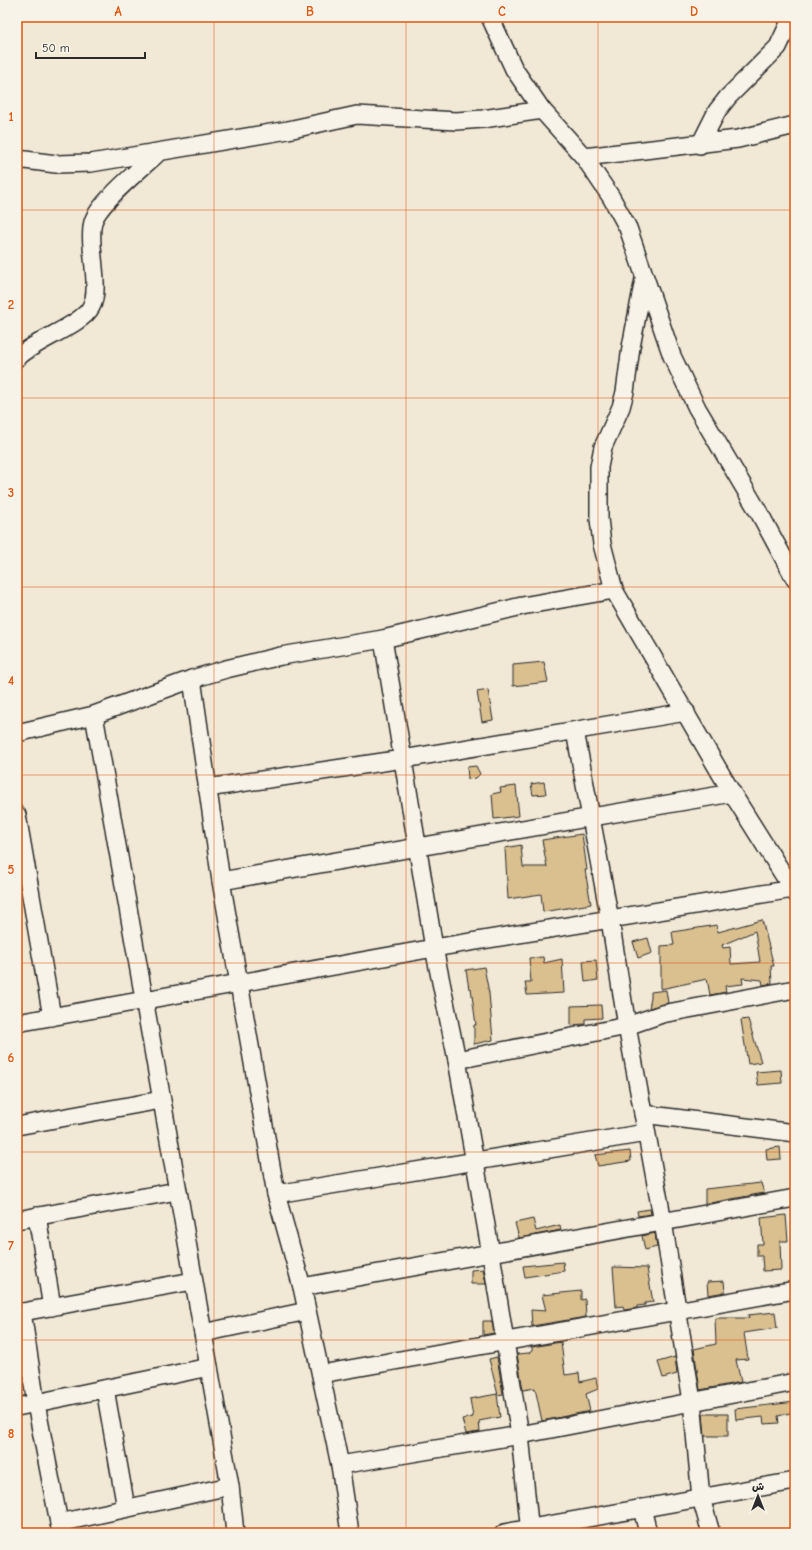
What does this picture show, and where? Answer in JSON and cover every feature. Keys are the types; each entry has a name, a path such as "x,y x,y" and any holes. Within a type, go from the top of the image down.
{"street":[{"path":"490,17 514,69 542,110 584,157 611,197 628,228 644,279 672,356 697,408 761,516 795,579"},
{"path":"700,145 718,111 728,98 778,47 792,17"},
{"path":"17,159 56,164 91,163 288,130 357,115 456,121 483,119 542,110"},
{"path":"584,157 700,145 738,139 795,125"},
{"path":"17,358 25,350 82,318 92,306 94,293 92,239 93,222 102,206 159,152"},
{"path":"17,1023 143,999 238,984 434,948 794,891 732,793 614,590 602,544 599,519 599,467 603,447 621,408 625,392 634,327 644,279"},
{"path":"17,733 94,714 192,679 281,656 383,639 515,608 614,590"},
{"path":"383,639 434,948 457,1060 491,1254 520,1435 529,1531"},
{"path":"192,679 221,881 276,1194 302,1286 340,1465 350,1533"},
{"path":"207,788 403,759 686,712"},
{"path":"94,714 230,1486 235,1533"},
{"path":"575,731 663,1222 692,1401 701,1498 711,1533"},
{"path":"221,881 732,793"},
{"path":"18,824 52,1017"},
{"path":"457,1060 627,1026 662,1014 795,989"},
{"path":"17,1126 161,1100"},
{"path":"643,1114 795,1133"},
{"path":"276,1194 646,1133"},
{"path":"17,1220 177,1191"},
{"path":"302,1286 491,1254 795,1198"},
{"path":"37,1216 52,1306"},
{"path":"193,1282 19,1312 60,1528 126,1508 230,1486"},
{"path":"321,1374 795,1290"},
{"path":"203,1332 307,1311"},
{"path":"17,1407 209,1367"},
{"path":"340,1465 520,1435 795,1382"},
{"path":"105,1389 126,1508"},
{"path":"504,1533 529,1531 642,1508 795,1481"},
{"path":"642,1508 648,1533"}],"building":[{"path":"544,662 548,682 513,686 513,665"},
{"path":"488,690 493,720 482,722 477,692"},
{"path":"476,766 480,774 476,778 468,779 467,767"},
{"path":"544,782 546,794 533,795 531,784"},
{"path":"516,786 519,816 494,819 492,794 501,792 500,788"},
{"path":"582,834 587,870 585,870 591,904 543,912 541,894 508,899 505,848 521,845 523,867 547,867 542,840"},
{"path":"762,920 774,966 771,966 772,983 763,985 762,980 742,978 743,984 725,986 726,992 710,995 707,979 661,989 661,946 674,945 672,932 717,925 718,932","holes":["755,931 760,962 731,964 730,947 723,948 722,945"]},
{"path":"648,938 652,953 638,958 633,942"},
{"path":"543,957 544,963 562,959 564,993 527,995 525,982 531,982 529,958"},
{"path":"596,960 598,980 585,982 583,961"},
{"path":"484,967 489,993 493,1040 474,1044 474,1025 476,1025 471,988 469,989 466,970"},
{"path":"666,990 668,1003 649,1008 651,992"},
{"path":"601,1005 602,1018 585,1019 585,1024 571,1025 571,1006"},
{"path":"748,1019 761,1062 748,1064 741,1020"},
{"path":"781,1070 782,1083 758,1085 756,1072"},
{"path":"780,1147 781,1159 767,1160 766,1149"},
{"path":"630,1151 631,1161 598,1166 595,1155"},
{"path":"761,1183 764,1193 705,1204 705,1189"},
{"path":"650,1209 651,1214 638,1216 637,1211"},
{"path":"786,1215 788,1241 780,1241 781,1270 763,1271 762,1256 757,1256 757,1244 763,1244 761,1218"},
{"path":"533,1219 536,1231 560,1225 561,1230 519,1238 515,1223"},
{"path":"655,1233 657,1247 645,1250 642,1236"},
{"path":"563,1262 564,1271 525,1277 523,1266"},
{"path":"613,1267 647,1268 653,1302 637,1306 637,1308 624,1310 623,1306 616,1307"},
{"path":"483,1269 486,1284 471,1284 471,1270"},
{"path":"724,1281 725,1292 708,1295 707,1282"},
{"path":"581,1291 581,1300 585,1299 586,1317 532,1326 531,1310 546,1311 542,1295"},
{"path":"775,1312 777,1328 744,1333 748,1359 736,1360 741,1382 700,1390 694,1349 716,1344 715,1318 749,1318 748,1315"},
{"path":"483,1321 492,1321 494,1333 483,1335"},
{"path":"561,1342 565,1375 579,1373 580,1382 596,1378 598,1389 586,1394 590,1411 542,1421 535,1388 523,1390 517,1354 529,1353 532,1351 532,1347"},
{"path":"497,1357 503,1394 498,1395 489,1359"},
{"path":"675,1357 677,1374 663,1378 658,1362"},
{"path":"497,1394 500,1417 479,1421 480,1432 466,1434 462,1419 473,1417 470,1399"},
{"path":"795,1402 795,1412 778,1416 779,1423 764,1424 763,1417 736,1420 735,1409"},
{"path":"703,1414 728,1414 728,1436 705,1436"}]}
